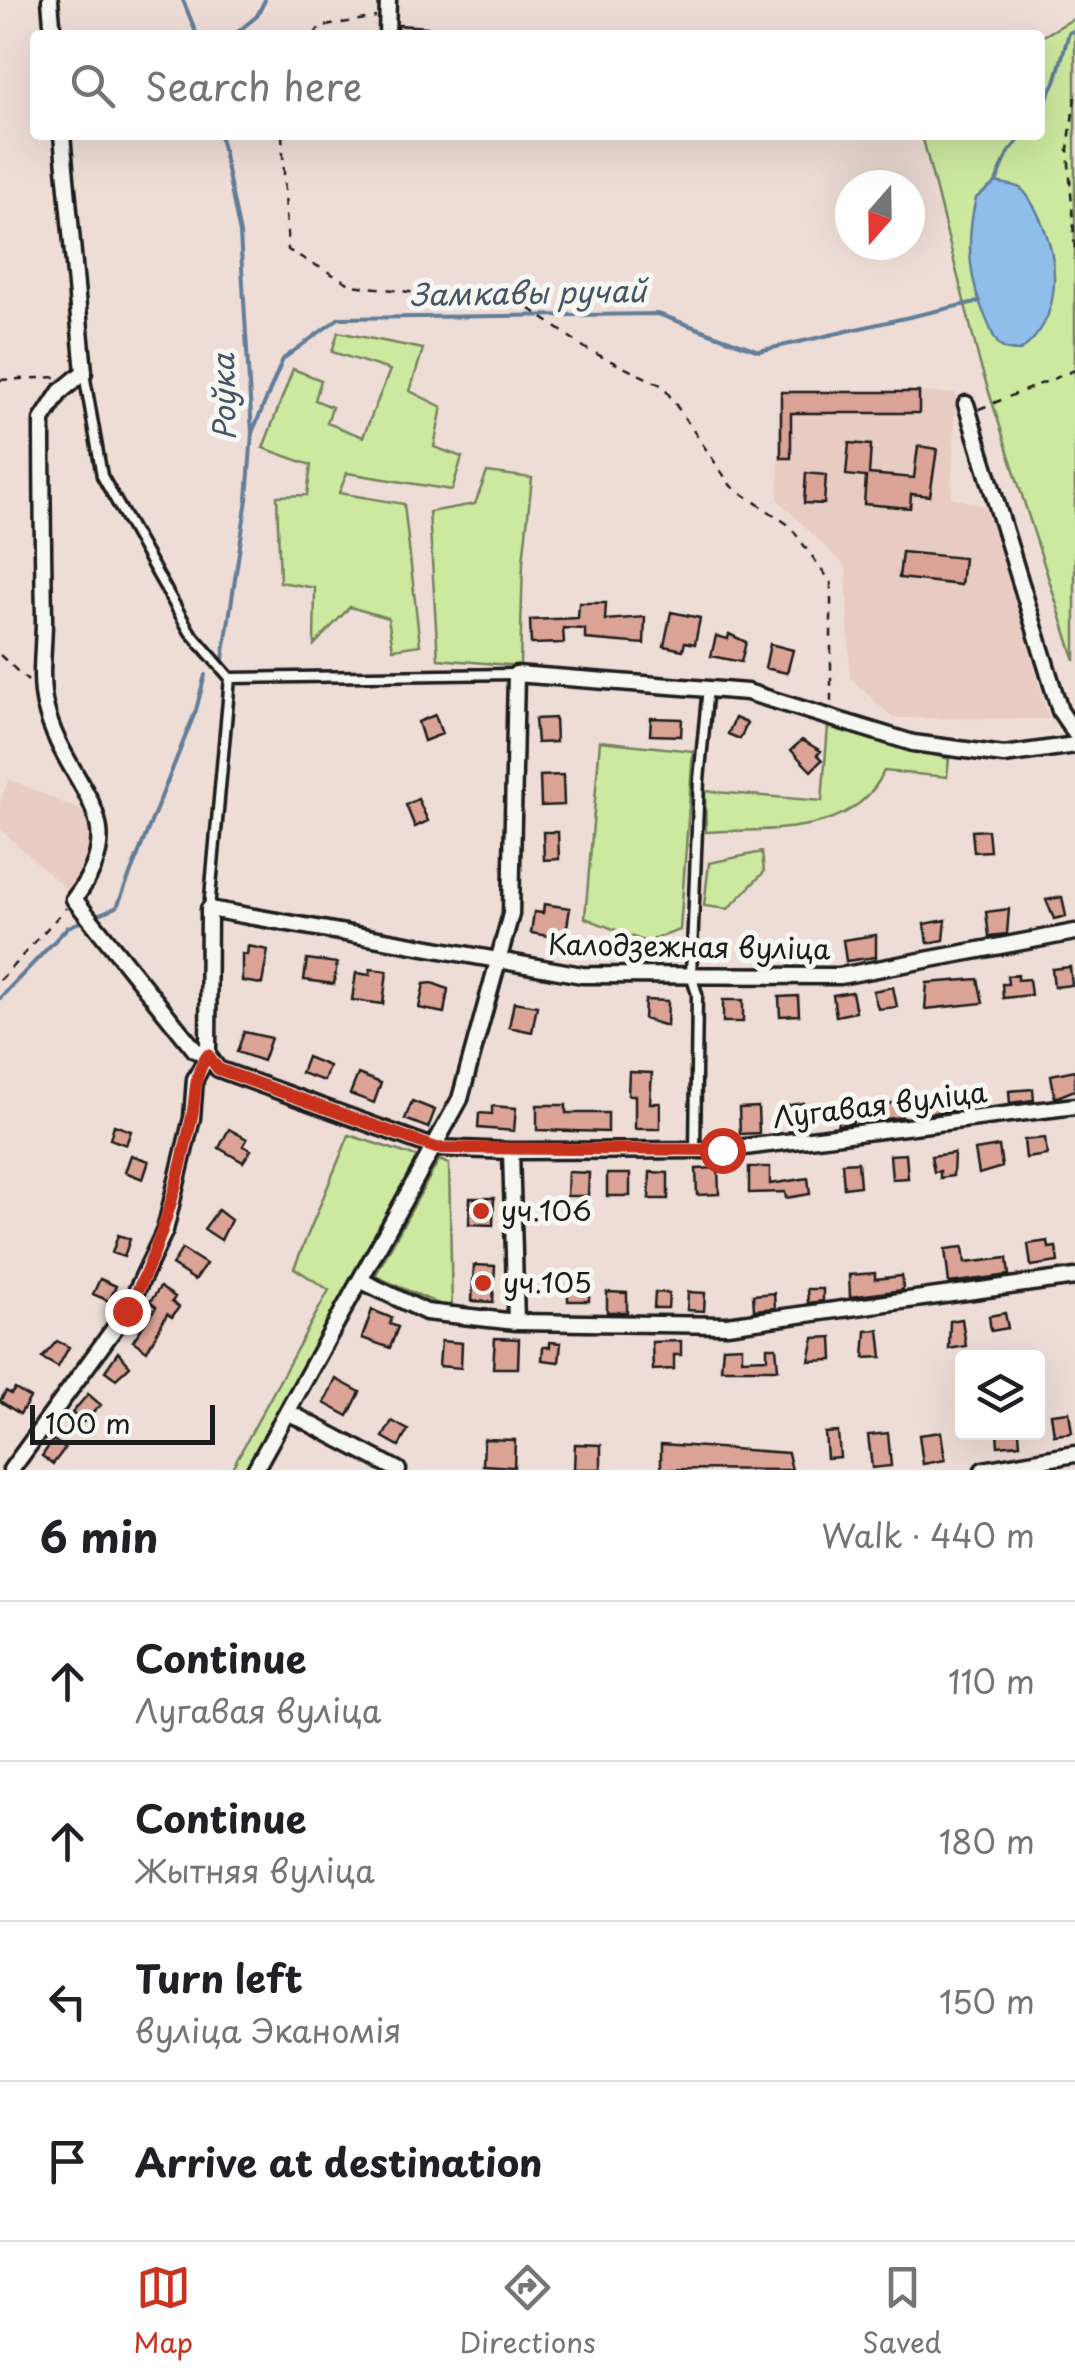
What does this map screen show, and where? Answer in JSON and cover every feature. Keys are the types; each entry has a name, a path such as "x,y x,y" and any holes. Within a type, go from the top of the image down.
{"street":[{"path":"50,0 53,30"},
{"path":"62,140 84,372 60,392 42,420 44,702 64,761 90,802 102,832 88,882 74,899"},
{"path":"968,409 1060,711 1075,734"},
{"path":"255,1470 460,1099 511,914 516,674 747,692 913,743 1004,755 1075,745"},
{"name":"Лугавая вуліца","path":"74,899 107,946 195,1050 208,1055 218,1069 436,1148 695,1152 1075,1106"},
{"path":"11,1470 127,1311 165,1230 192,1118 195,1079 208,1055 209,909"},
{"name":"Калодзежная вуліца","path":"209,909 500,964 582,975 840,976 1075,932"},
{"path":"512,1151 516,1322"},
{"path":"362,1281 426,1312 516,1322 727,1325 1075,1278"},
{"path":"288,1412 398,1470"},
{"path":"984,1470 1075,1454"}],"lane":[{"path":"84,372 102,476 190,632 230,678 209,909"},
{"path":"230,678 516,674"},
{"path":"695,1152 696,994 692,976 699,780 708,686"}],"path":[{"path":"317,30 320,26 387,8"},
{"path":"1075,96 1068,149 1075,251"},
{"path":"282,140 288,250 352,285 526,306 588,350 663,386 732,486 789,525 831,582 830,716"},
{"path":"968,409 1075,370"},
{"path":"0,380 46,380 84,372"},
{"path":"0,655 44,702"},
{"path":"0,980 74,899"}],"shaded area":[{"path":"780,391 956,393 951,497 984,506 1001,549 1049,719 893,718 850,678 846,567 778,500"},
{"path":"9,779 84,812 94,840 82,878 66,889 0,829 0,801"}],"green space":[{"path":"1075,18 1075,661 980,364 923,140 1045,140 1045,35"},
{"path":"338,332 423,349 410,391 442,407 434,447 462,457 452,490 347,473 339,493 404,504 420,645 393,649 388,618 350,607 314,645 315,588 280,582 277,496 307,495 311,465 263,448 293,369 321,380 315,400 332,407 327,423 363,437 390,370 332,352"},
{"path":"487,472 532,478 523,562 520,666 438,659 429,512 475,504"},
{"path":"828,726 949,759 947,777 884,771 871,793 831,819 782,829 706,832 705,791 822,801"},
{"path":"600,741 693,751 680,930 646,942 585,918"},
{"path":"762,852 764,872 728,909 704,906 709,863"},
{"path":"349,1135 417,1157 247,1470 231,1470 329,1290 294,1268"},
{"path":"439,1160 449,1164 452,1310 375,1276"}],"water":[{"path":"996,182 1017,187 1028,196 1045,231 1054,268 1051,305 1034,338 1020,351 1006,349 996,340 982,308 971,262 976,198"}],"building":[{"path":"398,25 427,27 427,30 398,30"},
{"path":"781,392 919,392 919,413 791,413 791,458 781,458"},
{"path":"849,443 871,445 869,474 914,478 918,446 937,449 930,496 911,494 910,508 864,504 866,477 846,475"},
{"path":"806,473 826,475 824,504 804,503"},
{"path":"902,552 964,558 961,585 899,578"},
{"path":"579,603 606,603 605,620 645,617 644,644 585,639 585,629 563,628 564,643 531,644 530,620 578,618"},
{"path":"671,612 700,618 695,644 685,642 683,650 664,646"},
{"path":"729,634 746,642 741,662 711,656 716,636 728,639"},
{"path":"770,644 793,650 787,673 765,668"},
{"path":"435,715 442,734 424,741 418,722"},
{"path":"555,718 556,742 537,743 535,719"},
{"path":"651,718 682,719 681,736 650,735"},
{"path":"735,718 747,723 740,739 728,734"},
{"path":"802,740 821,751 817,755 822,760 811,771 791,750"},
{"path":"563,775 564,805 541,806 540,776"},
{"path":"418,799 428,821 415,827 406,805"},
{"path":"988,830 990,851 974,852 972,831"},
{"path":"543,832 558,832 559,859 544,860"},
{"path":"1062,897 1066,916 1054,919 1046,900"},
{"path":"544,904 570,908 565,939 531,933 534,912 543,913"},
{"path":"1009,909 1007,934 989,936 986,912"},
{"path":"946,920 944,940 928,943 924,924"},
{"path":"876,935 876,957 846,961 843,940"},
{"path":"248,946 268,950 262,984 242,981 242,954 247,955"},
{"path":"307,959 337,963 334,984 304,980"},
{"path":"1070,967 1072,985 1054,987 1052,969"},
{"path":"370,969 387,971 383,1004 352,1000 356,973 370,975"},
{"path":"1018,975 1018,980 1029,979 1031,995 1003,998 1002,984 1008,984 1007,976"},
{"path":"978,979 983,1003 925,1009 927,983"},
{"path":"424,984 448,989 444,1013 419,1008"},
{"path":"893,987 897,1007 878,1009 873,991"},
{"path":"852,992 856,1012 836,1016 833,995"},
{"path":"798,996 799,1015 780,1016 779,997"},
{"path":"645,1000 668,1001 667,1026 644,1019"},
{"path":"723,1000 743,1000 743,1022 723,1022"},
{"path":"514,1002 537,1006 532,1032 509,1027"},
{"path":"244,1032 271,1038 263,1061 237,1052"},
{"path":"307,1057 329,1066 324,1081 301,1073"},
{"path":"1075,1070 1075,1090 1055,1098 1051,1075"},
{"path":"629,1072 652,1073 650,1103 660,1103 660,1129 635,1129 635,1095 628,1095"},
{"path":"358,1074 381,1083 374,1103 350,1094"},
{"path":"1033,1089 1034,1100 1010,1103 1009,1091"},
{"path":"976,1090 977,1098 985,1097 986,1106 924,1114 921,1098"},
{"path":"412,1101 435,1110 428,1128 405,1119"},
{"path":"900,1102 902,1117 879,1120 878,1112 887,1111 886,1104"},
{"path":"803,1103 807,1127 789,1130 785,1106"},
{"path":"851,1104 853,1123 838,1125 835,1106"},
{"path":"537,1105 566,1105 566,1113 608,1113 608,1132 537,1130"},
{"path":"492,1106 516,1108 514,1131 478,1128 479,1113 492,1114"},
{"path":"758,1107 759,1133 740,1134 739,1108"},
{"path":"114,1125 131,1131 126,1145 110,1139"},
{"path":"229,1129 247,1139 243,1146 251,1150 243,1162 219,1148"},
{"path":"1045,1138 1047,1155 1026,1158 1024,1140"},
{"path":"999,1146 1002,1167 979,1174 975,1150"},
{"path":"954,1153 953,1176 940,1178 940,1171 934,1172 931,1156"},
{"path":"906,1154 908,1178 892,1179 890,1155"},
{"path":"131,1155 149,1161 143,1179 125,1172"},
{"path":"858,1162 860,1186 844,1188 842,1163"},
{"path":"749,1167 770,1167 770,1184 808,1178 810,1194 786,1198 785,1192 749,1193"},
{"path":"718,1168 719,1194 697,1195 696,1169"},
{"path":"568,1172 589,1173 588,1196 567,1196"},
{"path":"650,1172 668,1173 668,1199 649,1199"},
{"path":"607,1174 630,1174 630,1196 607,1196"},
{"name":"уч.106","path":"470,1198 494,1198 493,1225 469,1224"},
{"path":"218,1210 231,1220 221,1240 204,1229"},
{"path":"118,1235 130,1239 124,1257 112,1253"},
{"path":"1048,1241 1049,1248 1056,1247 1058,1262 1031,1266 1028,1244"},
{"path":"963,1247 965,1263 1007,1258 1009,1275 949,1283 945,1249"},
{"path":"182,1249 206,1264 195,1280 172,1265"},
{"name":"уч.105","path":"474,1265 495,1266 493,1302 472,1301"},
{"path":"875,1273 875,1279 902,1276 903,1290 850,1297 849,1275"},
{"path":"100,1279 116,1286 109,1301 93,1294"},
{"path":"568,1285 589,1285 589,1301 568,1301"},
{"path":"160,1287 175,1297 172,1302 179,1307 172,1317 167,1314 147,1351 133,1341 156,1307 150,1302"},
{"path":"807,1289 823,1289 823,1301 808,1303"},
{"path":"607,1292 627,1293 627,1312 607,1312"},
{"path":"655,1292 669,1293 668,1308 654,1308"},
{"path":"688,1292 705,1293 704,1311 687,1310"},
{"path":"774,1293 775,1308 754,1310 753,1295"},
{"path":"372,1310 392,1318 390,1324 398,1327 390,1348 362,1338"},
{"path":"1005,1313 1008,1328 991,1331 989,1316"},
{"path":"962,1319 966,1346 949,1349 950,1321"},
{"path":"879,1330 882,1357 864,1358 866,1331"},
{"path":"832,1337 833,1360 809,1361 814,1338"},
{"path":"495,1338 519,1339 518,1368 493,1368"},
{"path":"57,1341 69,1347 58,1367 42,1358"},
{"path":"441,1341 462,1343 461,1368 439,1366"},
{"path":"681,1341 681,1355 674,1355 674,1369 653,1370 652,1342"},
{"path":"550,1342 561,1343 559,1362 542,1360 543,1347 550,1347"},
{"path":"742,1346 742,1359 767,1358 767,1347 776,1347 778,1369 721,1369 723,1347"},
{"path":"118,1352 130,1366 116,1379 105,1371"},
{"path":"336,1379 360,1392 348,1416 324,1403"},
{"path":"15,1389 30,1398 20,1414 0,1401 6,1391 11,1394"},
{"path":"88,1394 101,1405 83,1422 72,1413"},
{"path":"1069,1412 1072,1433 1054,1435 1051,1414"},
{"path":"392,1421 408,1430 399,1446 383,1437"},
{"path":"838,1432 840,1457 827,1458 825,1433"},
{"path":"941,1432 945,1460 923,1464 919,1435"},
{"path":"888,1433 891,1466 872,1468 868,1435"},
{"path":"484,1439 515,1440 514,1467 483,1465"},
{"path":"53,1440 65,1448 53,1464 42,1456"},
{"path":"998,1440 1020,1440 1020,1444 998,1446"},
{"path":"575,1444 601,1445 601,1469 574,1469"},
{"path":"661,1444 788,1453 792,1470 661,1469"}],"waterway":[{"name":"Роўка","path":"183,0 195,30"},
{"path":"240,30 257,16 265,0"},
{"name":"Замкавы ручай","path":"1045,102 1069,33 1075,30"},
{"name":"Роўка","path":"221,140 240,234 252,433 247,499 223,659"},
{"name":"Замкавы ручай","path":"996,182 1008,153 1019,140"},
{"name":"Замкавы ручай","path":"252,433 283,359 339,318 658,314 759,351 980,301"},
{"name":"Роўка","path":"92,917 117,907 196,710 205,675"},
{"name":"Роўка","path":"0,998 68,927 83,921"}],"place":[{"name":"уч.106","path":"481,1211"},
{"name":"уч.105","path":"483,1283"}],"route":[{"path":"127,1311 165,1230 192,1118 195,1079 208,1055 211,1065 218,1069 436,1148 722,1150"}]}
